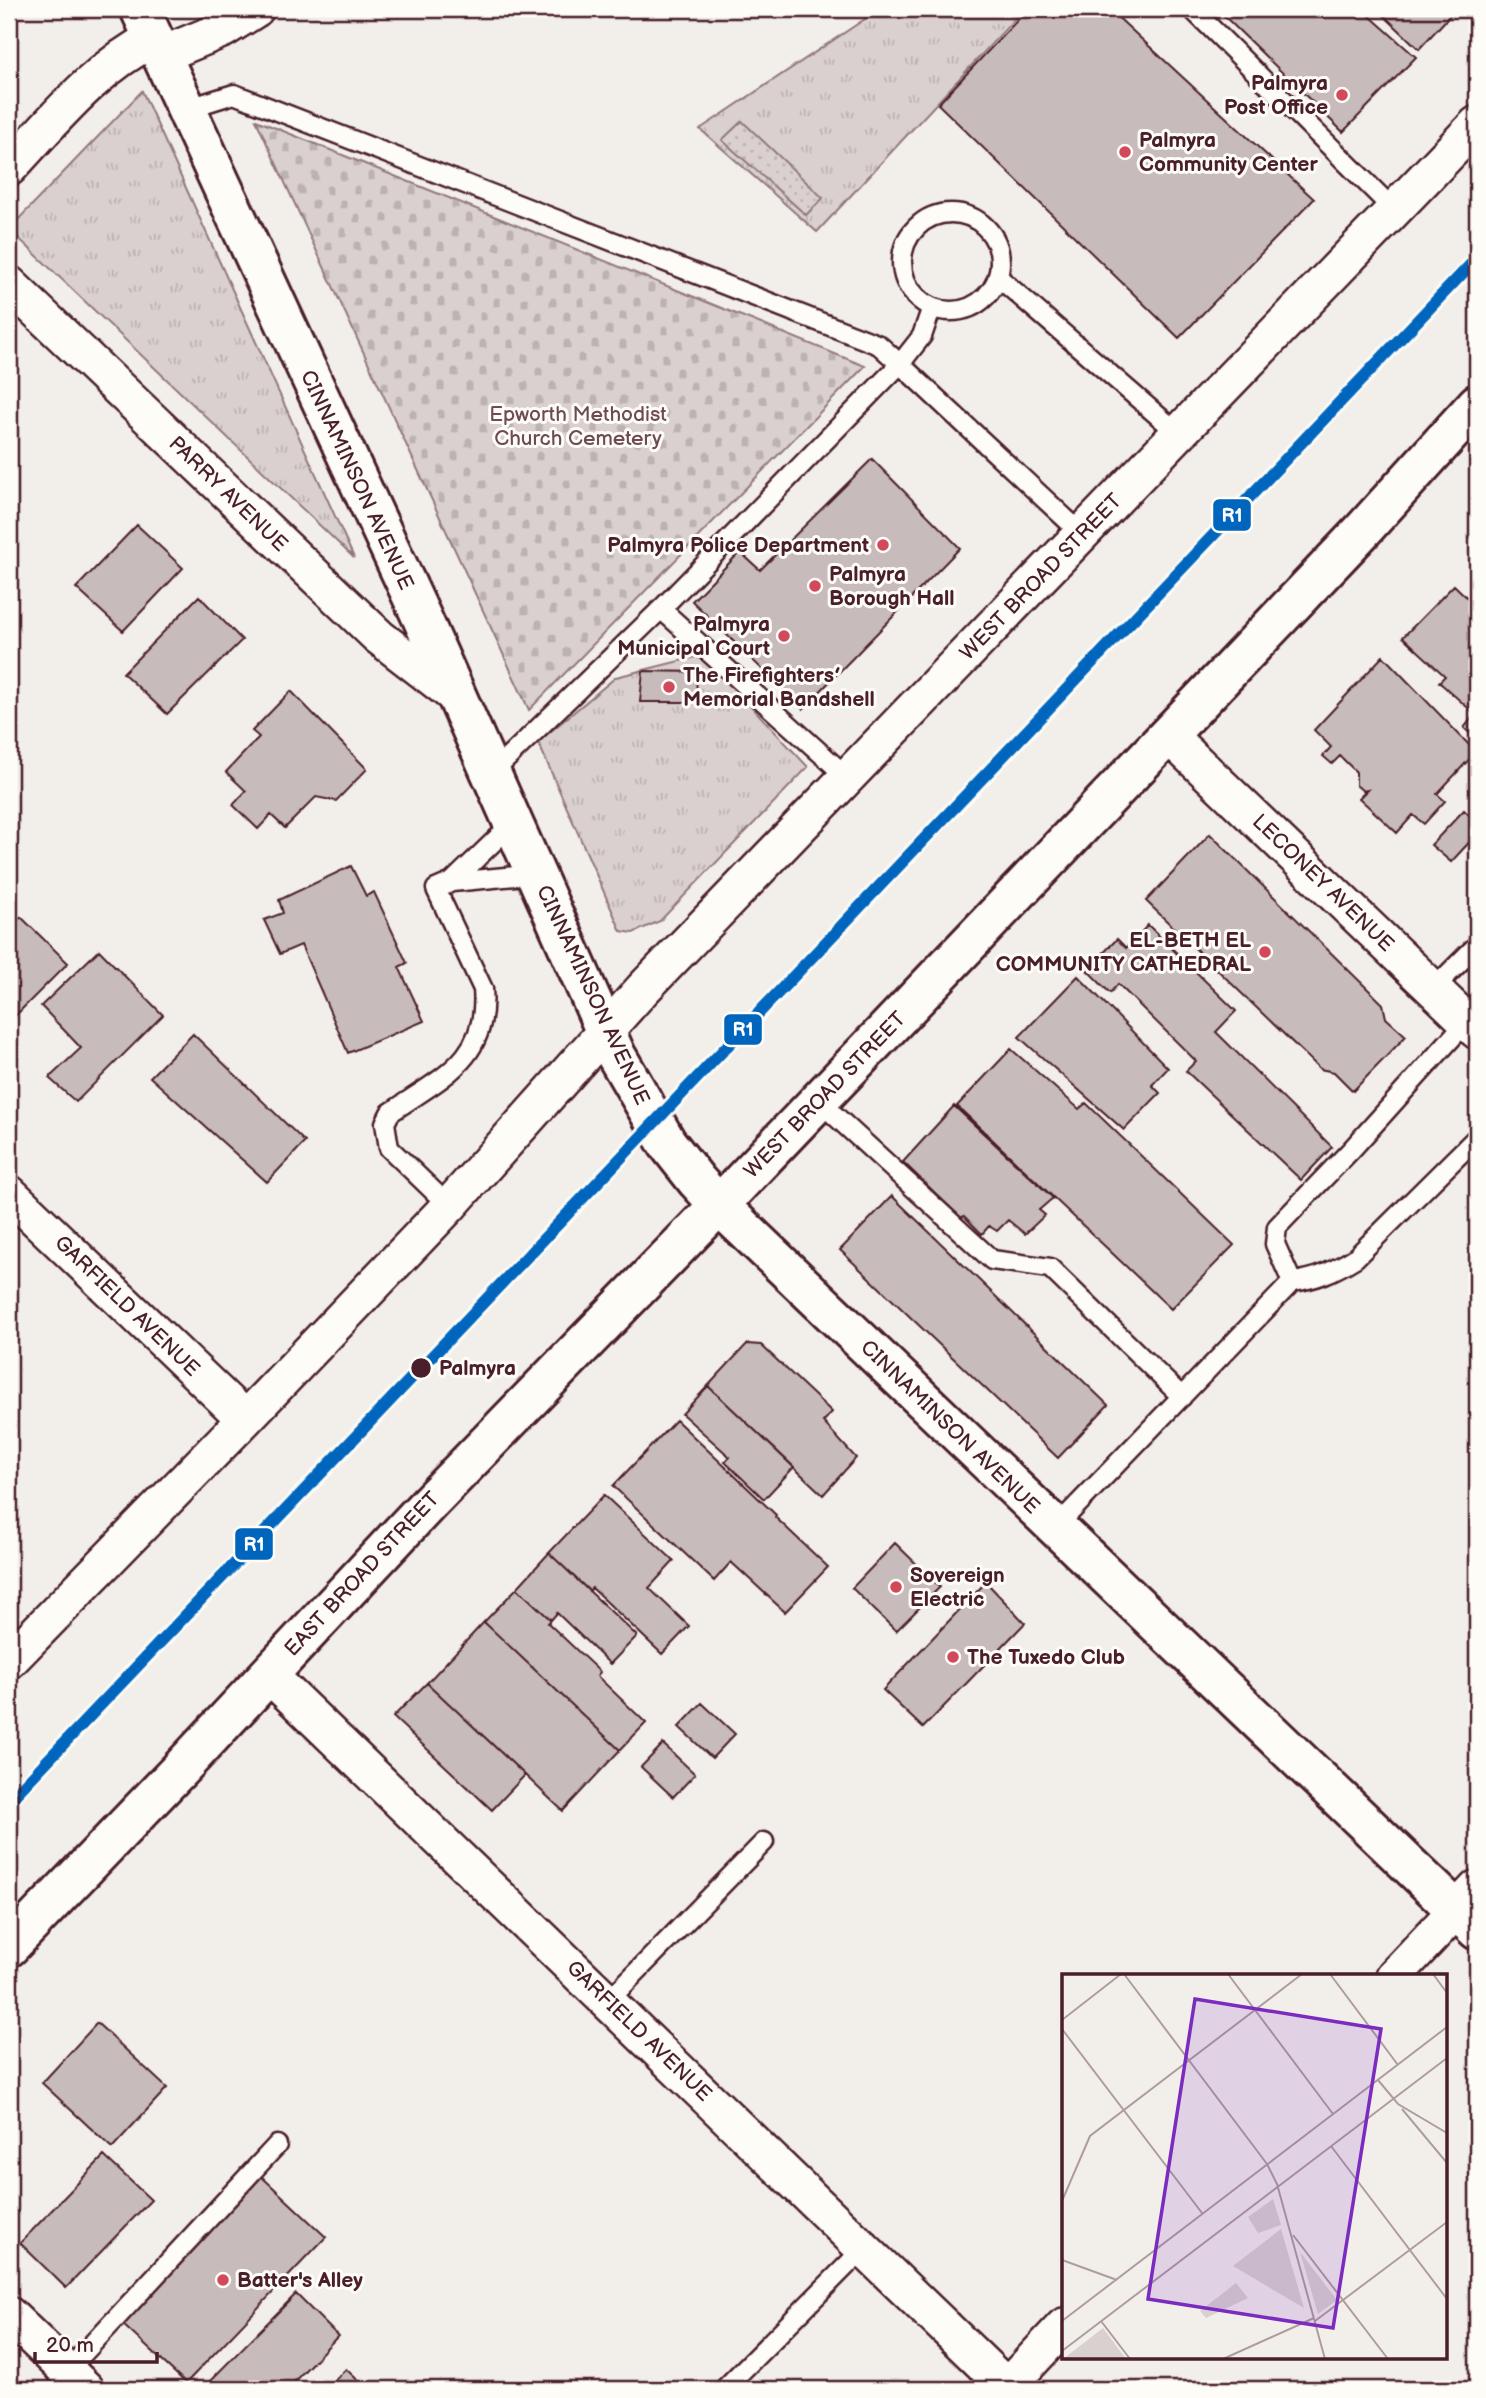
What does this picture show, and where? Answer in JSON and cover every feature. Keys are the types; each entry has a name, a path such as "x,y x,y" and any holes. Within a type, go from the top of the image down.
{"main road":[{"name":"CINNAMINSON AVENUE","path":"151,34 411,594 604,1029 653,1122 697,1181 719,1205 1055,1528 1470,1909"},
{"name":"WEST BROAD STREET","path":"719,1205 1362,531 1477,404"},
{"name":"EAST BROAD STREET","path":"9,1947 428,1504 719,1205"}],"street":[{"path":"9,168 91,82 151,34 224,29 256,9"},
{"name":"WEST BROAD STREET","path":"604,1029 1477,124"},
{"name":"PARRY AVENUE","path":"9,284 379,637 454,695"},
{"name":"LECONEY AVENUE","path":"1168,735 1472,1026"},
{"path":"9,1661 449,1206 604,1029"},
{"name":"GARFIELD AVENUE","path":"9,1193 245,1419"},
{"name":"GARFIELD AVENUE","path":"268,1674 1007,2389"},
{"path":"1396,1974 1470,1909"},
{"path":"9,2315 77,2380"},
{"path":"1007,2389 1062,2328"}],"lane":[{"path":"1192,9 1394,210"},
{"path":"186,109 234,94 879,345 1082,534"},
{"path":"947,212 978,220 990,231 998,245 1001,261 991,292 979,303 964,310 948,312 932,307 918,299 907,286 902,270 902,254 907,239 917,226 930,216 947,212"},
{"path":"998,277 1179,434"},
{"path":"491,774 661,609 900,364 922,336 932,307"},
{"path":"661,609 847,777"},
{"path":"452,882 513,823"},
{"path":"449,1206 389,1147 385,1123 390,1113 460,1063 475,1045 482,1020 483,989 436,889 452,882 537,874"},
{"path":"1433,989 1477,945"},
{"path":"1292,1282 1275,1244 1277,1227 1472,1026"},
{"path":"819,1101 992,1260 1050,1268 1182,1397"},
{"path":"1055,1528 1292,1282 1323,1276 1355,1258 1477,1137"},
{"path":"608,2001 764,1842"},
{"path":"77,2380 277,2145"},
{"path":"724,2389 863,2249"}],"green space":[{"path":"880,9 1024,9 817,232 700,129"},
{"path":"142,91 354,558 9,229"},
{"name":"Epworth Methodist Church Cemetery","path":"256,120 865,366 529,710"},
{"path":"742,121 823,198 806,215 722,140"},
{"path":"703,655 808,767 660,921 633,933 621,931 538,742 616,677"}],"building":[{"name":"Palmyra Community Center","path":"1028,9 1109,9 1314,199 1179,338 938,104"},
{"name":"Palmyra Post Office","path":"1217,9 1362,9 1416,57 1343,132"},
{"path":"1377,9 1456,9 1419,49"},
{"name":"Palmyra Borough Hall","path":"872,459 960,548 803,709 692,601 740,552 760,570"},
{"path":"137,525 183,568 123,631 76,588"},
{"path":"1454,585 1477,607 1477,740 1464,728 1475,714 1439,682 1445,676 1403,637"},
{"path":"199,596 242,640 167,714 123,673"},
{"path":"1383,656 1476,752 1437,794 1445,801 1424,824 1413,815 1397,833 1359,798 1367,790 1363,791 1356,785 1356,772 1340,756 1332,764 1323,756 1331,747 1314,730"},
{"name":"The Firefighters’ Memorial Bandshell","path":"643,671 697,672 696,702 640,702"},
{"path":"291,691 367,769 336,801 316,797 285,828 271,815 258,829 233,805 246,791 226,772 259,737 252,731"},
{"path":"1464,810 1477,823 1477,834 1451,862 1431,845"},
{"name":"EL-BETH EL COMMUNITY CATHEDRAL","path":"1210,834 1383,1004 1386,1018 1406,1036 1353,1091 1334,1072 1320,1069 1146,901"},
{"path":"351,866 366,896 374,892 407,963 399,967 424,1021 348,1053 301,945 280,954 264,920 283,913 279,900"},
{"path":"21,917 68,963 9,1022 9,929"},
{"path":"1148,925 1236,1011 1216,1032 1332,1147 1301,1180 1186,1071 1196,1061 1118,984 1110,993 1087,970 1117,939 1126,948"},
{"path":"99,950 163,1015 76,1102 49,1078 81,1048 41,1006"},
{"path":"1078,976 1168,1068 1152,1085 1160,1093 1124,1130 1019,1037"},
{"path":"193,1034 305,1142 267,1182 150,1077"},
{"path":"1011,1049 1079,1109 1086,1103 1234,1245 1171,1309 957,1106"},
{"path":"954,1106 1053,1198 1039,1210 1045,1215 1025,1234 1008,1220 997,1231 989,1226 982,1234 964,1216 961,1218 903,1162"},
{"path":"892,1196 1108,1405 1058,1458 840,1250"},
{"path":"747,1344 761,1345 832,1412 823,1422 856,1458 823,1495 708,1386"},
{"path":"708,1386 794,1467 764,1499 725,1462 730,1457 682,1414"},
{"path":"676,1420 828,1567 785,1612 731,1562 714,1581 613,1486"},
{"path":"604,1495 674,1561 649,1588 689,1626 662,1654 592,1588 589,1591 549,1553"},
{"name":"Sovereign Electric","path":"895,1543 940,1587 896,1631 852,1588"},
{"path":"549,1553 637,1636 610,1664 557,1613 551,1620 517,1588"},
{"name":"The Tuxedo Club","path":"986,1582 1025,1623 923,1728 883,1690"},
{"path":"517,1588 551,1620 548,1623 600,1672 597,1676 646,1723 620,1750 484,1622"},
{"path":"484,1622 620,1750 563,1811 427,1683"},
{"path":"427,1683 525,1775 492,1810 393,1717"},
{"path":"702,1703 735,1734 712,1758 679,1727"},
{"path":"663,1744 695,1774 673,1797 641,1767"},
{"path":"97,2023 167,2088 112,2148 42,2083"},
{"path":"104,2156 151,2200 66,2288 20,2243"},
{"name":"Batter's Alley","path":"261,2176 326,2237 186,2383 121,2323"},
{"path":"296,2294 338,2336 287,2389 208,2389 205,2386"},
{"path":"346,2369 367,2389 326,2389"}],"transit line":[{"name":"R1","path":"9,1801 1477,258"}],"place":[{"name":"Palmyra Post Office","path":"1342,95"},
{"name":"Palmyra Community Center","path":"1125,152"},
{"name":"Palmyra Police Department","path":"883,545"},
{"name":"Palmyra Borough Hall","path":"815,586"},
{"name":"Palmyra Municipal Court","path":"784,636"},
{"name":"The Firefighters’ Memorial Bandshell","path":"669,687"},
{"name":"EL-BETH EL COMMUNITY CATHEDRAL","path":"1265,952"},
{"name":"Palmyra","path":"421,1368"},
{"name":"Sovereign Electric","path":"896,1587"},
{"name":"The Tuxedo Club","path":"953,1657"},
{"name":"Batter's Alley","path":"223,2280"}]}
